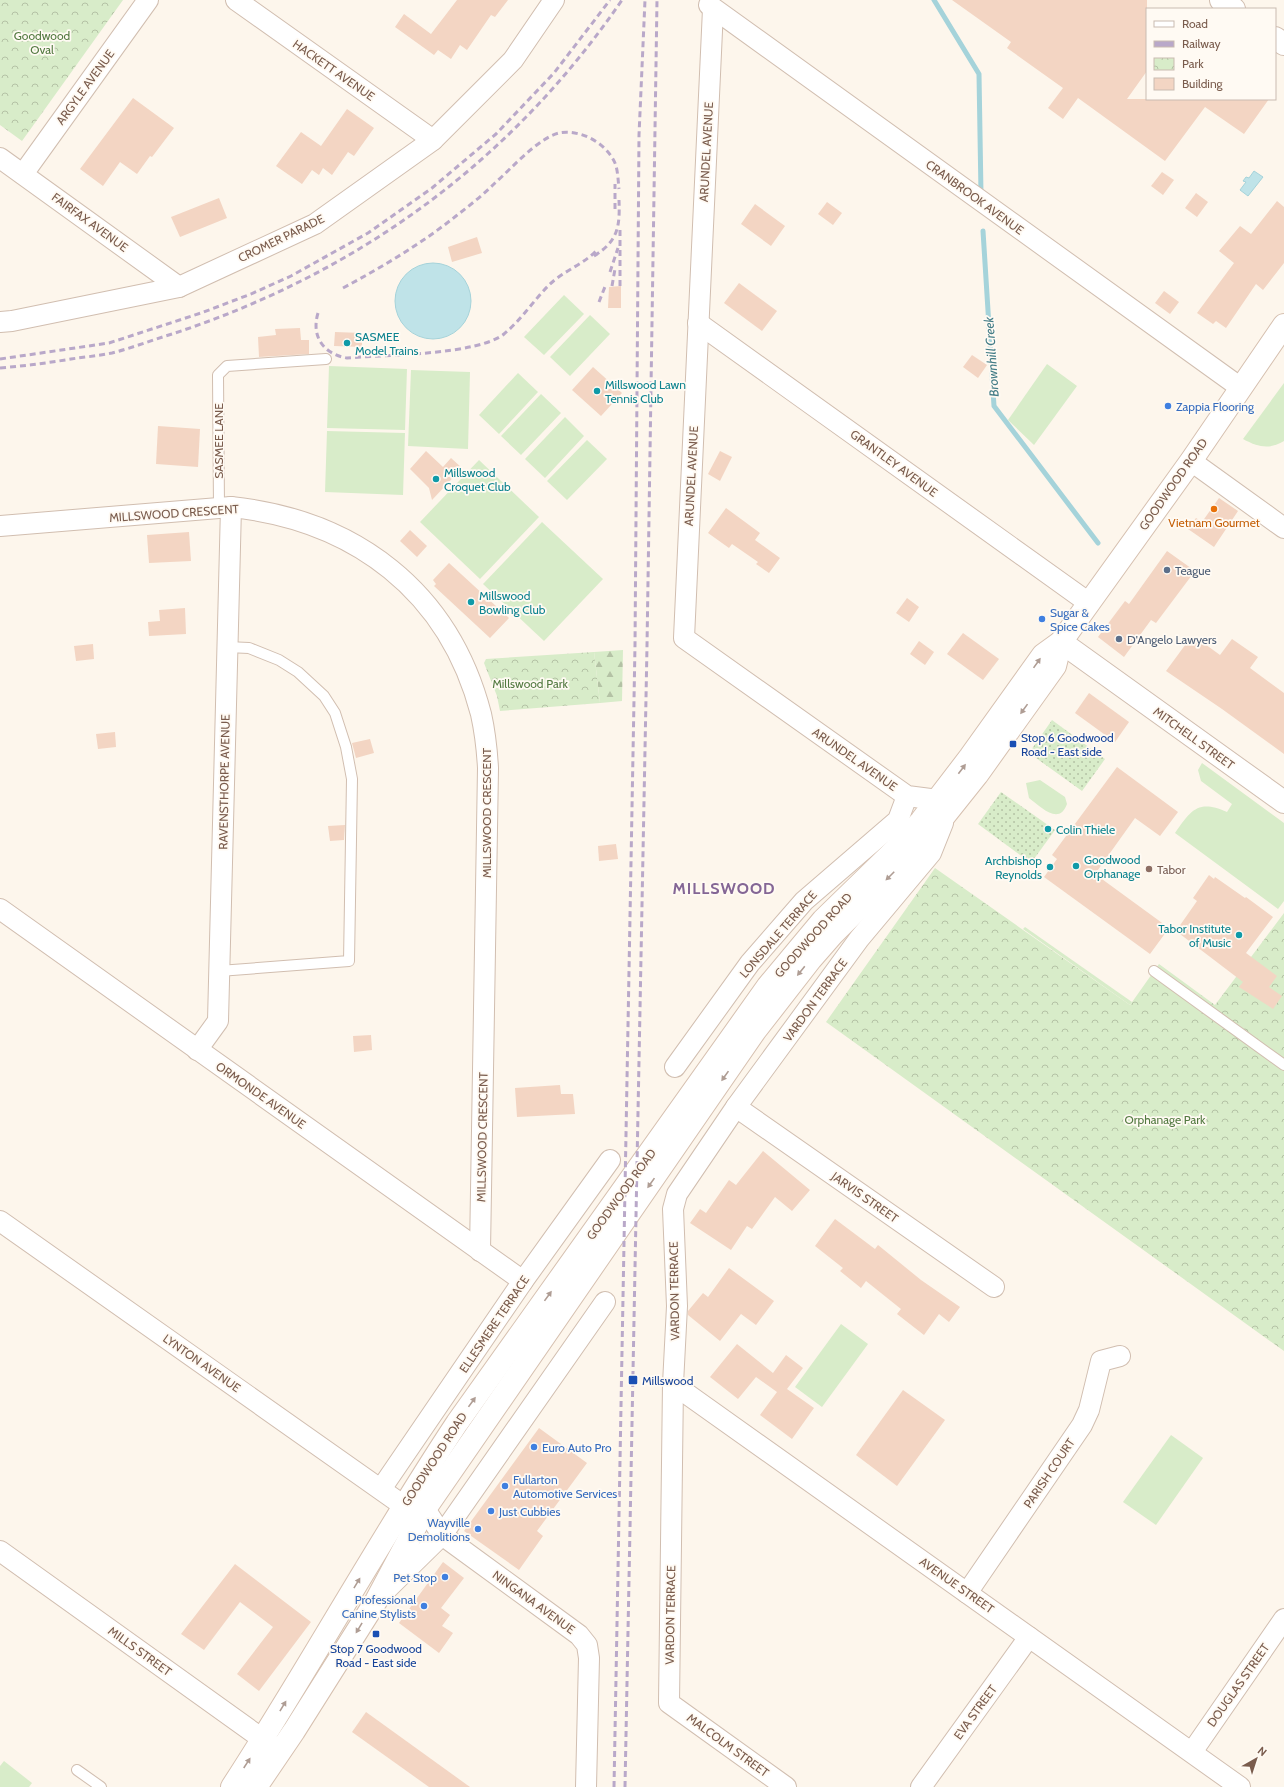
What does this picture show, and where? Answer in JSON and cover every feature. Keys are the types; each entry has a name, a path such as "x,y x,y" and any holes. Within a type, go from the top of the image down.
{"main road":[{"path":"1221,0 1233,8"},
{"name":"GOODWOOD ROAD","path":"232,1787 272,1745 376,1600 414,1507 755,1031 811,959 832,935 918,849 942,807 1043,655 1061,642 1191,461 1284,326"},
{"name":"GOODWOOD ROAD","path":"256,1787 272,1745 414,1507 457,1423 768,986 824,920 896,849 977,775 1055,666 1061,642"},
{"name":"MITCHELL STREET","path":"1061,642 1284,802"},
{"name":"MITCHELL STREET","path":"1055,666 1080,668 1105,674"}],"street":[{"name":"ARGYLE AVENUE","path":"23,174 148,0"},
{"name":"HACKETT AVENUE","path":"236,0 433,140"},
{"name":"CROMER PARADE","path":"0,322 12,321 179,287 315,224 433,140 512,60 554,0"},
{"name":"ARUNDEL AVENUE","path":"711,7 684,638 907,796 942,807"},
{"name":"CRANBROOK AVENUE","path":"711,7 1241,388"},
{"name":"FAIRFAX AVENUE","path":"0,158 179,287"},
{"name":"GRANTLEY AVENUE","path":"698,323 1089,603"},
{"path":"1191,461 1284,528"},
{"name":"MILLSWOOD CRESCENT","path":"0,526 225,507 258,510 284,515 349,541 377,557 416,594 436,618 460,658 473,688 481,715 488,768 480,1252"},
{"name":"RAVENSTHORPE AVENUE","path":"197,1050 218,1022 227,647 225,507"},
{"name":"LONSDALE TERRACE","path":"674,1067 750,963 804,900 898,820 907,796"},
{"name":"VARDON TERRACE","path":"669,1703 673,1384 677,1306 673,1209 677,1194 736,1107 859,939 931,853 942,807"},
{"name":"ORMONDE AVENUE","path":"0,909 480,1252 523,1281"},
{"path":"851,917 860,925 859,939"},
{"name":"JARVIS STREET","path":"736,1107 994,1287"},
{"name":"ELLESMERE TERRACE","path":"381,1489 523,1281 610,1160"},
{"name":"LYNTON AVENUE","path":"0,1221 381,1489 414,1507"},
{"path":"376,1600 442,1535 605,1302"},
{"name":"PARISH COURT","path":"967,1593 1082,1425 1089,1410 1101,1361 1120,1356"},
{"name":"AVENUE STREET","path":"673,1384 1240,1787"},
{"name":"NINGANA AVENUE","path":"414,1507 442,1535 579,1635 587,1645 589,1658 586,1787"},
{"name":"MILLS STREET","path":"0,1551 272,1745"},
{"name":"DOUGLAS STREET","path":"1192,1752 1284,1619"},
{"name":"EVA STREET","path":"921,1787 1029,1637"},
{"name":"MALCOLM STREET","path":"669,1703 786,1787"}],"lane":[{"name":"SASMEE LANE","path":"225,507 218,375 227,366 326,359"},
{"path":"219,971 349,961 352,779 346,747 335,713 324,696 298,672 279,660 249,648 227,647"},
{"path":"1154,971 1284,1065"},
{"path":"77,1770 100,1787"}],"green space":[{"name":"Goodwood Oval","path":"0,0 123,0 22,141 0,125"},
{"path":"564,295 584,314 544,355 524,337"},
{"path":"590,315 610,334 570,376 550,357"},
{"path":"1047,364 1077,386 1034,445 1008,420"},
{"path":"329,366 407,369 405,430 327,428"},
{"path":"411,370 470,372 468,449 408,446"},
{"path":"518,373 538,392 499,434 479,415"},
{"path":"1284,383 1284,441 1273,446 1259,446 1243,439"},
{"path":"541,394 561,413 521,455 501,436"},
{"path":"565,417 584,436 545,478 525,459"},
{"path":"327,431 405,433 403,495 325,492"},
{"path":"587,440 607,459 567,500 547,481"},
{"path":"479,460 539,517 480,579 420,522"},
{"path":"542,522 603,579 544,641 483,584"},
{"path":"623,650 622,701 600,703 594,652"},
{"name":"Millswood Park","path":"594,652 600,703 500,711 497,696 484,663 486,659"},
{"path":"1052,720 1105,759 1082,791 1029,753"},
{"path":"1202,763 1284,823 1284,901 1278,909 1175,833 1186,818 1196,809 1209,807 1227,812 1232,804 1201,781 1198,770"},
{"path":"1040,780 1065,797 1067,804 1064,810 1059,814 1050,813 1044,810 1029,798 1026,783"},
{"path":"1001,792 1055,830 1031,863 978,824"},
{"name":"Orphanage Park","path":"935,868 1130,1005 1159,964 1215,1005 1284,913 1284,1351 826,1022"},
{"path":"1025,927 1132,1002 1130,1005 1023,929"},
{"path":"841,1324 868,1344 822,1407 795,1387"},
{"path":"1171,1435 1203,1458 1156,1525 1123,1502"},
{"path":"4,1761 32,1783 29,1787 0,1787 0,1766"}],"water":[{"path":"1254,171 1263,177 1248,196 1240,190 1246,182 1243,181 1246,177 1249,178"},
{"path":"433,263 447,266 460,274 468,287 471,301 468,315 460,328 447,336 433,339 419,336 406,328 398,315 395,301 398,287 406,274 419,266"}],"building":[{"path":"457,0 508,0 495,17 491,15 467,50 460,45 451,59 438,50 434,55 395,27 404,14 431,34"},
{"path":"952,0 1147,0 1146,72 1127,99 1268,100 1244,134 1205,107 1165,161 1078,98 1063,119 1048,108 1063,88 1007,48 1011,42"},
{"path":"133,98 174,128 137,174 120,162 103,186 80,169"},
{"path":"347,109 374,128 354,156 348,152 332,175 323,168 319,175 312,170 302,184 276,166 301,132 321,146"},
{"path":"1162,172 1174,180 1163,195 1151,186"},
{"path":"1196,193 1208,202 1197,217 1185,208"},
{"path":"219,198 227,218 180,237 171,217"},
{"path":"1277,201 1284,207 1284,263 1263,290 1256,284 1226,328 1216,321 1213,324 1197,313 1234,263 1219,251 1240,226 1251,234"},
{"path":"827,202 842,213 833,225 818,214"},
{"path":"755,204 785,226 771,246 741,224"},
{"path":"477,237 482,253 452,262 448,247"},
{"path":"739,283 777,311 762,331 724,303"},
{"path":"621,286 621,308 608,308 609,287"},
{"path":"1164,291 1179,302 1170,314 1155,303"},
{"path":"300,328 301,340 309,340 309,354 259,357 258,337 276,335 275,329"},
{"path":"335,332 362,333 362,347 334,346"},
{"path":"972,355 987,365 978,378 963,367"},
{"name":"Millswood Lawn Tennis Club","path":"593,367 622,393 601,416 572,390"},
{"path":"158,426 200,429 198,467 156,464"},
{"name":"Millswood Croquet Club","path":"426,451 443,467 451,458 462,468 432,500 429,488 410,469"},
{"path":"720,451 732,457 720,481 708,474"},
{"path":"1219,498 1238,511 1214,547 1188,529 1196,518 1202,522"},
{"path":"726,508 760,533 755,540 780,558 769,573 756,564 758,562 732,544 729,548 708,533"},
{"path":"410,530 427,546 417,557 400,541"},
{"path":"189,532 191,561 149,563 147,535"},
{"path":"1167,551 1195,571 1156,623 1151,620 1124,657 1098,637 1125,601 1129,604"},
{"name":"Millswood Bowling Club","path":"449,563 509,618 490,638 434,586 436,584 433,580"},
{"path":"907,598 919,607 909,622 896,613"},
{"path":"185,608 186,634 149,636 148,622 160,621 159,610"},
{"path":"963,633 999,659 983,680 947,654"},
{"path":"1191,637 1197,641 1198,639 1220,655 1232,639 1258,657 1250,668 1284,693 1284,754 1166,671"},
{"path":"919,641 934,652 925,665 910,654"},
{"path":"93,644 94,659 76,661 74,646"},
{"path":"1089,693 1129,722 1115,742 1075,713"},
{"path":"115,732 116,747 98,749 96,734"},
{"path":"370,739 374,753 356,758 352,743"},
{"name":"Goodwood Orphanage","path":"1117,767 1178,812 1160,836 1135,818 1095,874 1169,928 1150,954 1044,877 1057,859 1052,855"},
{"path":"345,825 344,840 330,841 328,826"},
{"path":"616,844 618,859 599,861 598,846"},
{"path":"1209,875 1214,879 1215,877 1245,898 1246,897 1273,917 1246,953 1277,976 1269,987 1282,996 1273,1009 1239,987 1243,982 1176,931 1197,901 1193,898"},
{"path":"371,1035 372,1050 354,1052 353,1036"},
{"path":"560,1085 561,1094 573,1094 575,1114 517,1117 515,1088"},
{"path":"763,1151 810,1190 792,1211 775,1197 752,1229 747,1226 731,1250 690,1223 700,1209 706,1213 729,1180 736,1185"},
{"path":"835,1219 875,1249 878,1245 921,1280 960,1307 949,1322 939,1314 924,1335 897,1314 901,1309 866,1281 861,1288 840,1271 843,1268 815,1246"},
{"path":"729,1268 774,1301 756,1325 741,1314 720,1341 688,1315 688,1311 703,1293 708,1297"},
{"path":"737,1344 773,1373 786,1355 803,1368 787,1389 814,1408 792,1439 760,1415 777,1392 756,1377 738,1399 710,1377"},
{"path":"903,1390 945,1420 897,1486 856,1455"},
{"path":"539,1428 587,1463 537,1531 543,1536 519,1570 464,1531"},
{"path":"443,1562 464,1578 441,1608 450,1615 442,1626 453,1633 439,1653 399,1623"},
{"path":"235,1564 311,1622 259,1691 237,1674 273,1627 240,1602 204,1650 181,1634"},
{"path":"366,1712 470,1787 429,1787 352,1732"}],"waterway":[{"name":"Brownhill Creek","path":"934,0 979,74 981,194"},
{"name":"Brownhill Creek","path":"983,231 994,406 1098,543"}],"railway":[{"path":"0,359 109,343 201,313 251,294 291,276 368,233 432,188 496,134 554,73 610,0"},
{"path":"0,368 102,355 127,349 172,334 240,309 305,279 367,244 425,205 480,161 531,112 578,58 622,0"},
{"path":"614,1787 635,645 639,135 645,0"},
{"path":"625,1787 647,646 657,0"},
{"path":"343,288 415,246 443,226 481,196 534,147 551,136 559,133 567,132 584,135 606,149 615,163 619,189"},
{"path":"615,184 615,209"},
{"path":"594,256 613,239 618,226 619,200"},
{"path":"620,228 620,286"},
{"path":"610,272 618,248"},
{"path":"318,313 316,329 321,343 331,353 347,358 429,353 474,346 491,341 504,334 516,323 549,285 561,275 587,259 598,249"},
{"path":"612,286 615,269"},
{"path":"599,302 606,284"}],"place":[{"name":"SASMEE Model Trains","path":"347,343"},
{"name":"Millswood Lawn Tennis Club","path":"597,391"},
{"name":"Zappia Flooring","path":"1168,406"},
{"name":"Millswood Croquet Club","path":"436,479"},
{"name":"Vietnam Gourmet","path":"1214,509"},
{"name":"Teague","path":"1167,570"},
{"name":"Millswood Bowling Club","path":"471,602"},
{"name":"Sugar & Spice Cakes","path":"1042,619"},
{"name":"D'Angelo Lawyers","path":"1119,639"},
{"name":"Stop 6 Goodwood Road - East side","path":"1013,744"},
{"name":"Colin Thiele","path":"1048,829"},
{"name":"Goodwood Orphanage","path":"1076,866"},
{"name":"Archbishop Reynolds","path":"1050,867"},
{"name":"Tabor","path":"1149,869"},
{"name":"Tabor Institute of Music","path":"1239,935"},
{"name":"Millswood","path":"633,1380"},
{"name":"Euro Auto Pro","path":"534,1447"},
{"name":"Fullarton Automotive Services","path":"505,1486"},
{"name":"Just Cubbies","path":"491,1511"},
{"name":"Wayville Demolitions","path":"478,1529"},
{"name":"Pet Stop","path":"445,1577"},
{"name":"Professional Canine Stylists","path":"424,1606"},
{"name":"Stop 7 Goodwood Road - East side","path":"376,1634"}],"district":[{"name":"MILLSWOOD","path":"724,888"}]}
